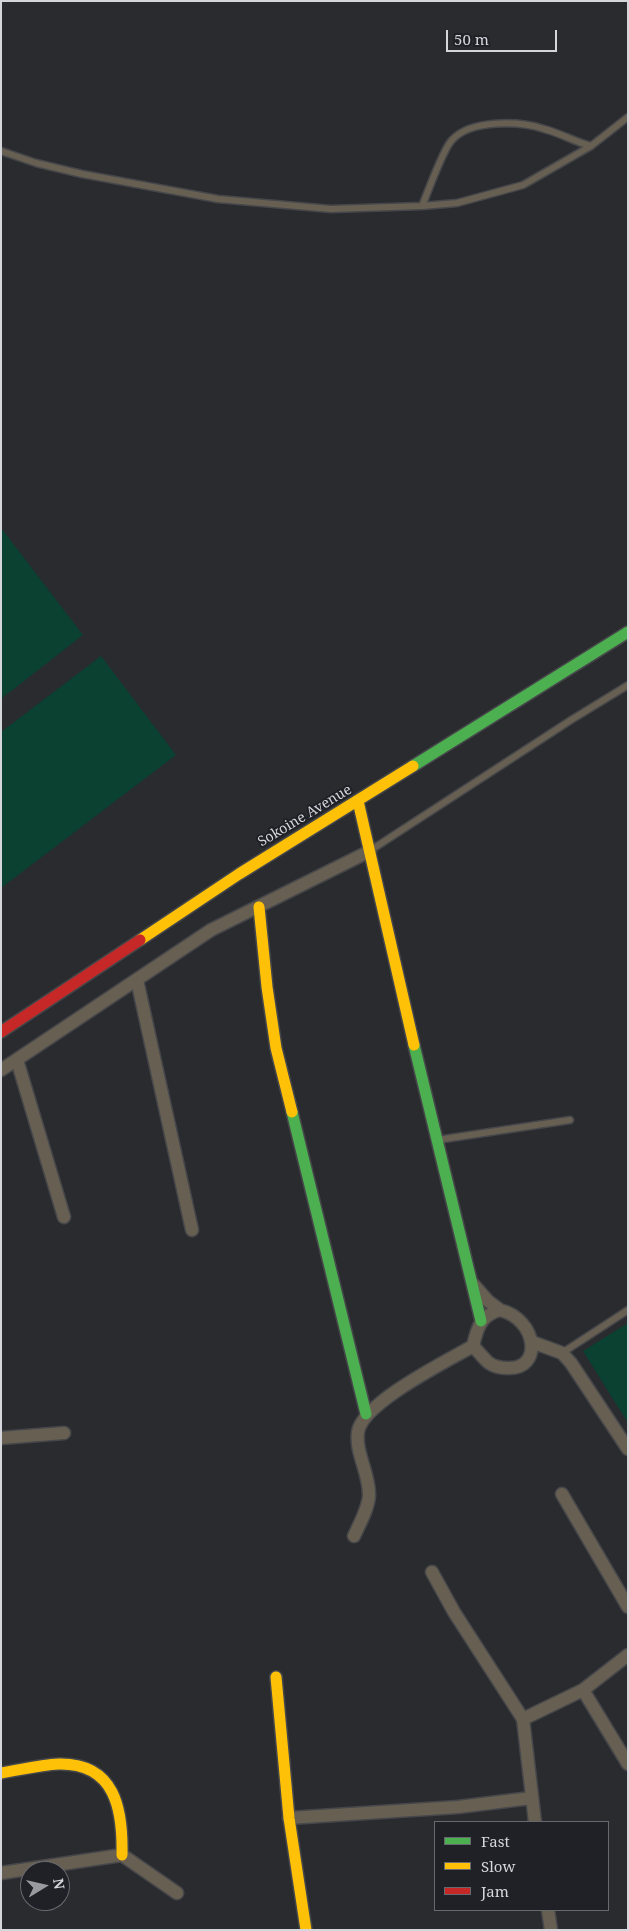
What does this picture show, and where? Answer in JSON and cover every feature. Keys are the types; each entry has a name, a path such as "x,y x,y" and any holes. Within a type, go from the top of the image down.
{"street":[{"name":"Sokoine Avenue","path":"1,1032 239,874 628,632"},
{"path":"358,801 436,1140 481,1321"},
{"path":"1,1070 211,930 370,851"},
{"path":"259,907 267,987 276,1048 366,1414"},
{"path":"137,980 192,1230"},
{"path":"17,1060 64,1217"},
{"path":"470,1281 488,1301 500,1310 509,1312 520,1319 529,1331 532,1342 530,1356 523,1365 511,1368 499,1368 489,1363 473,1346"},
{"path":"354,1536 369,1498 358,1431 366,1414 396,1391 473,1346 476,1331 481,1321 490,1313 500,1310"},
{"path":"532,1342 562,1353 578,1370 628,1449"},
{"path":"1,1438 64,1433"},
{"path":"562,1494 628,1608"},
{"path":"432,1572 454,1612 523,1719 535,1821"},
{"path":"523,1719 583,1690 628,1655"},
{"path":"276,1677 289,1818 306,1930"},
{"path":"583,1690 628,1764"},
{"path":"1,1773 56,1765 79,1766 99,1775 110,1787 119,1808 123,1831 122,1854"},
{"path":"289,1818 458,1807 531,1798"},
{"path":"1,1873 122,1854 177,1893"},
{"path":"548,1911 551,1930"}],"lane":[{"path":"1,151 36,163 82,174 218,199 331,209 422,206 457,203 523,185 591,146 628,117"},
{"path":"422,206 451,140 462,133 481,126 521,124 545,129 572,141 591,146"},
{"path":"370,851 628,685"},
{"path":"436,1140 570,1120"},
{"path":"562,1353 628,1310"}],"green space":[{"path":"1,530 83,635 1,699"},
{"path":"101,656 176,755 1,888 1,732"},
{"path":"628,1323 628,1423 583,1351"}],"traffic: fast":[{"path":"413,766 628,632"},
{"path":"414,1045 481,1321"},
{"path":"292,1112 366,1414"}],"traffic: slow":[{"path":"140,940 239,874 413,766"},
{"path":"358,801 414,1045"},
{"path":"259,907 267,987 276,1048 292,1112"},
{"path":"276,1677 289,1818 306,1930"},
{"path":"1,1773 59,1764 78,1766 93,1771 104,1780 112,1792 117,1806 122,1838 122,1855"}],"traffic: jam":[{"path":"1,1032 140,940"}]}
